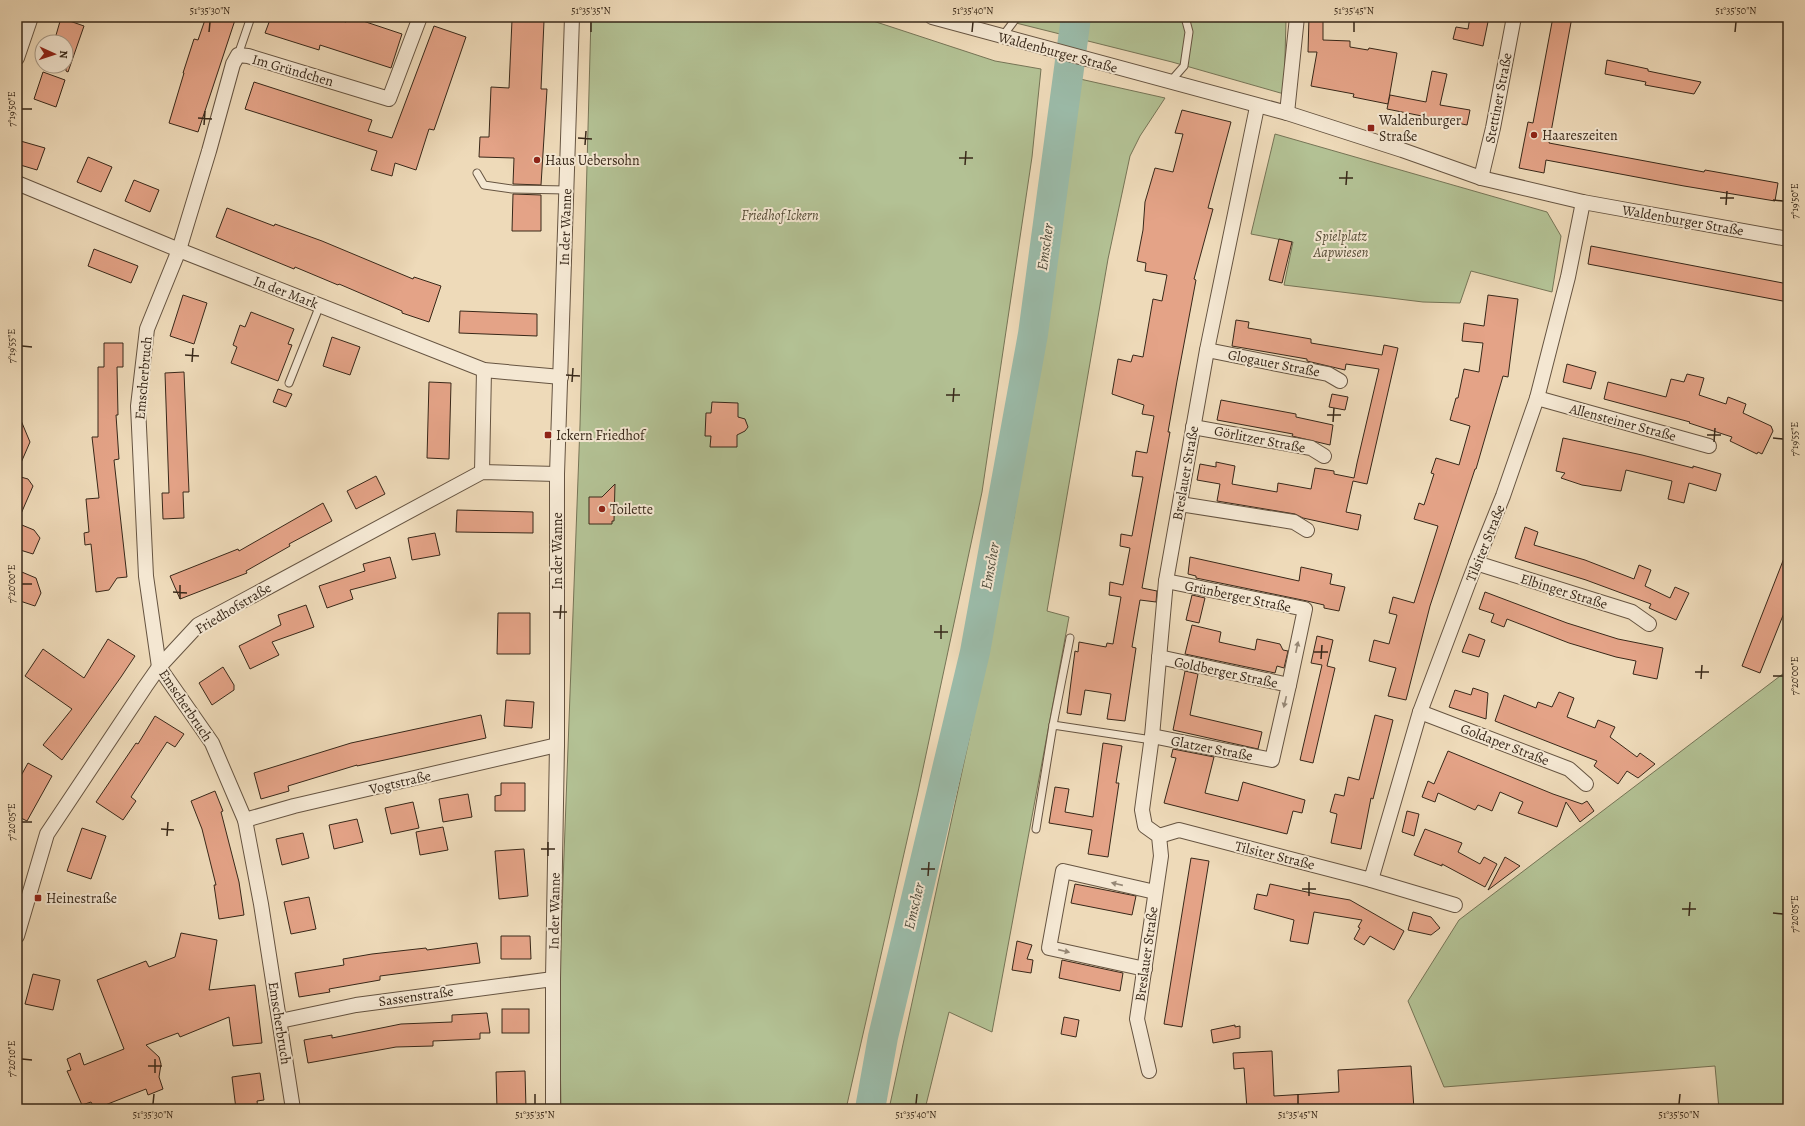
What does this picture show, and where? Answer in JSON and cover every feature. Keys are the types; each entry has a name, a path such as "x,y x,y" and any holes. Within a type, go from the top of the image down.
{"street":[{"path":"17,58 31,17"},
{"name":"Im Gründchen","path":"179,250 233,64 238,55 248,56 389,99 420,17"},
{"name":"In der Wanne","path":"553,1109 553,979 557,745 557,474 572,17"},
{"name":"Waldenburger Straße","path":"932,17 1126,71 1287,113 1402,150 1481,178 1583,202 1788,240"},
{"path":"1287,113 1297,17"},
{"name":"Stettiner Straße","path":"1481,178 1493,128 1514,17"},
{"name":"Breslauer Straße","path":"1149,1071 1137,1019 1161,856 1159,836 1145,826 1142,810 1152,738 1166,581 1207,350 1257,106"},
{"name":"In der Mark","path":"17,183 179,250 484,370 561,377"},
{"name":"Tilsiter Straße","path":"1371,880 1420,712 1503,496 1537,398 1568,277 1583,202"},
{"name":"Emscherbruch","path":"179,250 147,329 138,406 146,576 159,667 212,743 245,820 261,904 293,1109"},
{"name":"Glogauer Straße","path":"1207,350 1328,374 1340,381"},
{"path":"482,472 484,370"},
{"name":"Allensteiner Straße","path":"1537,398 1709,446"},
{"name":"Görlitzer Straße","path":"1193,427 1310,448 1324,456"},
{"name":"Friedhofstraße","path":"17,936 47,834 69,799 159,667 198,625 482,472 557,474"},
{"path":"1180,504 1294,522 1307,530"},
{"name":"Elbinger Straße","path":"1476,563 1632,612 1649,624"},
{"name":"Grünberger Straße","path":"1166,581 1305,609 1289,685"},
{"name":"Goldberger Straße","path":"1159,657 1289,685 1272,760"},
{"name":"Goldaper Straße","path":"1420,712 1569,769 1586,784"},
{"name":"Glatzer Straße","path":"1152,738 1272,760"},
{"name":"Vogtstraße","path":"245,820 294,806 557,745"},
{"name":"Tilsiter Straße","path":"1159,836 1179,830 1371,880 1455,905"},
{"path":"1145,969 1050,948 1063,871 1155,892"},
{"name":"Sassenstraße","path":"280,1021 356,1005 553,979"}],"lane":[{"path":"238,55 251,17"},
{"path":"1002,37 1017,17"},
{"path":"1170,82 1184,66 1189,32 1185,17"},
{"path":"477,173 484,185 512,189 567,190"},
{"path":"289,383 320,305"},
{"path":"1036,830 1053,725 1070,638"},
{"path":"1053,725 1152,738"}],"green space":[{"name":"Friedhof Ickern","path":"591,17 861,17 995,61 1041,69 1032,157 982,492 918,792 846,1109 561,1109 559,990 580,425"},
{"path":"992,17 1275,17 1286,20 1284,94 1172,62"},
{"path":"1080,79 1165,98 1140,136 1130,156 1108,259 1047,611 1069,617 992,1032 949,1012 925,1109 889,1109 968,744 1014,517"},
{"name":"Spielplatz Aapwiesen","path":"1275,134 1547,212 1561,236 1552,292 1471,271 1460,303 1423,302 1284,285 1293,242 1251,234"},
{"path":"1788,670 1788,1109 1719,1109 1715,1066 1444,1087 1408,1001 1459,920"}],"building":[{"path":"206,17 236,17 198,132 169,123 194,39 198,40"},
{"path":"271,17 329,17 346,22 348,17 351,17 402,34 391,68 320,45 319,50 265,33"},
{"path":"1309,17 1323,17 1323,40 1350,41 1350,47 1368,50 1369,48 1397,53 1388,104 1353,97 1354,94 1311,86 1317,52 1308,52"},
{"path":"1470,17 1489,17 1483,46 1453,39 1456,27 1468,29"},
{"path":"1553,17 1572,17 1549,143 1704,172 1705,170 1778,183 1775,201 1684,186 1546,160 1544,173 1519,168 1528,122 1533,123"},
{"path":"61,18 84,26 74,55 74,34 56,34"},
{"path":"512,20 544,21 541,89 547,89 541,185 513,184 514,158 479,157 480,137 489,137 491,87 509,88"},
{"path":"434,26 466,37 434,130 429,129 416,170 395,163 392,176 371,170 377,151 245,109 254,82 372,120 368,131 392,138"},
{"path":"1607,60 1648,69 1648,71 1701,82 1694,94 1645,85 1646,82 1605,74"},
{"path":"1432,71 1447,74 1440,105 1470,110 1467,125 1387,109 1390,95 1426,102"},
{"path":"42,74 48,74 65,80 56,107 34,99"},
{"path":"1182,110 1231,122 1208,208 1213,209 1194,279 1196,280 1168,432 1170,432 1142,588 1157,591 1156,602 1140,600 1132,647 1136,648 1125,721 1107,719 1111,694 1085,690 1081,715 1067,713 1075,651 1078,652 1079,642 1106,647 1107,643 1113,644 1121,597 1109,595 1110,582 1123,585 1130,548 1120,546 1121,534 1132,536 1143,477 1132,476 1136,451 1147,453 1154,416 1142,414 1144,405 1112,394 1118,359 1131,362 1133,355 1143,357 1153,299 1162,301 1167,275 1145,271 1146,263 1137,261 1143,230 1145,202 1155,168 1173,172 1183,134 1175,133"},
{"path":"17,140 45,148 37,170 17,164"},
{"path":"88,157 112,167 101,192 77,182"},
{"path":"134,180 159,190 150,212 125,201"},
{"path":"513,194 541,195 541,231 512,231"},
{"path":"227,208 274,226 275,224 322,241 413,279 414,277 441,286 429,322 402,313 402,311 339,284 338,285 295,267 294,269 216,237"},
{"path":"1279,239 1292,242 1282,283 1269,280"},
{"path":"1591,246 1788,284 1788,302 1588,264"},
{"path":"94,249 138,266 131,283 88,266"},
{"path":"183,295 207,303 194,344 170,336"},
{"path":"1488,295 1518,299 1508,377 1503,376 1476,469 1430,606 1406,700 1388,696 1396,668 1369,661 1374,640 1389,644 1397,615 1389,613 1393,597 1414,603 1438,526 1414,519 1419,503 1424,505 1434,474 1431,473 1436,458 1459,465 1470,426 1450,420 1456,398 1458,398 1464,369 1479,372 1483,343 1462,341 1464,323 1484,326"},
{"path":"460,311 537,314 537,336 459,333"},
{"path":"251,312 294,329 288,344 292,345 278,381 231,363 237,347 233,345 240,325 245,327"},
{"path":"1236,320 1249,322 1248,328 1311,339 1311,343 1382,355 1384,345 1398,348 1367,484 1353,481 1346,512 1361,515 1358,530 1303,518 1295,514 1217,501 1220,484 1197,480 1200,464 1216,467 1216,462 1235,466 1232,484 1277,492 1278,483 1311,489 1315,468 1334,471 1334,474 1354,478 1379,369 1346,364 1345,370 1307,361 1307,359 1232,346"},
{"path":"332,337 360,347 350,375 323,366"},
{"path":"104,343 123,343 123,367 117,367 118,415 116,415 119,459 114,460 127,577 117,578 109,590 96,592 91,544 85,545 84,533 89,532 86,499 99,498 92,437 98,437 98,367 104,367"},
{"path":"1567,364 1596,372 1591,389 1563,382"},
{"path":"184,372 189,492 183,492 184,518 163,519 162,493 169,493 165,373"},
{"path":"1687,374 1704,378 1699,395 1726,404 1728,397 1746,404 1743,413 1771,426 1773,431 1762,454 1758,452 1757,454 1730,441 1732,437 1689,423 1690,422 1604,399 1608,382 1666,397 1671,379 1684,382"},
{"path":"429,382 451,383 449,459 427,458"},
{"path":"278,389 292,394 286,407 273,402"},
{"path":"1332,394 1348,397 1345,410 1329,407"},
{"path":"1221,400 1296,414 1296,417 1333,425 1330,445 1292,436 1293,434 1217,420"},
{"path":"712,402 738,403 738,417 745,419 748,427 745,431 737,435 737,447 710,447 711,436 705,436 706,413 711,413"},
{"path":"17,411 30,442 17,472"},
{"path":"1563,438 1693,468 1693,466 1721,474 1716,491 1689,483 1684,503 1668,499 1672,481 1626,470 1621,491 1582,485 1561,478 1565,473 1556,471"},
{"path":"17,476 28,479 33,486 17,523"},
{"path":"376,476 385,494 356,509 347,491"},
{"name":"Toilette","path":"615,484 614,521 612,521 612,524 589,524 589,497 602,497"},
{"path":"323,503 332,521 289,544 290,546 246,571 247,573 180,599 170,576 238,549 239,551"},
{"path":"457,510 533,512 533,533 456,532"},
{"path":"17,523 34,530 40,538 33,554 17,549"},
{"path":"1525,527 1538,532 1534,545 1585,560 1634,579 1639,565 1651,570 1645,586 1670,598 1675,587 1689,593 1676,620 1649,608 1651,604 1586,580 1515,558"},
{"path":"435,533 440,555 412,560 408,538"},
{"path":"1786,553 1788,553 1788,603 1760,673 1742,666"},
{"path":"390,557 396,578 350,590 353,599 327,608 319,586 365,571 363,564"},
{"path":"1190,557 1299,581 1301,567 1332,574 1330,584 1345,587 1339,611 1324,608 1324,605 1307,601 1196,578 1196,576 1188,574"},
{"path":"17,570 36,578 41,593 35,606 17,600"},
{"path":"1485,592 1567,623 1618,639 1663,648 1657,679 1633,674 1636,661 1616,657 1569,643 1507,619 1504,627 1491,622 1494,614 1479,609"},
{"path":"1192,595 1205,598 1199,623 1186,620"},
{"path":"306,605 314,627 272,642 279,655 250,669 239,646 281,625 278,615"},
{"path":"498,613 530,613 530,654 497,654"},
{"path":"1192,625 1221,632 1219,642 1255,650 1257,639 1280,644 1283,650 1288,651 1284,668 1277,666 1275,673 1185,654"},
{"path":"1469,634 1485,640 1479,657 1462,652"},
{"path":"1317,636 1333,640 1327,666 1335,668 1313,763 1300,760 1322,665 1311,663"},
{"path":"108,639 135,656 62,760 43,745 72,709 25,676 43,649 84,678"},
{"path":"223,667 234,685 234,690 212,705 199,683"},
{"path":"1185,671 1198,674 1190,715 1262,732 1258,749 1173,730"},
{"path":"1473,688 1488,693 1486,719 1449,707 1455,690 1471,695"},
{"path":"1559,692 1574,698 1567,717 1595,728 1598,720 1615,727 1610,737 1637,757 1640,753 1655,764 1638,778 1627,771 1618,784 1594,766 1597,761 1495,721 1504,695 1536,708 1538,702 1552,707"},
{"path":"506,700 534,702 532,728 504,726"},
{"path":"481,715 486,738 357,765 288,786 289,791 261,799 254,773 351,743"},
{"path":"1375,715 1393,720 1373,799 1371,798 1361,849 1331,843 1337,814 1330,812 1335,794 1344,796 1348,777 1359,780"},
{"path":"155,716 184,734 175,747 167,742 131,797 136,801 123,820 96,802 136,743 138,744"},
{"path":"1103,743 1122,746 1116,783 1119,783 1108,857 1088,854 1092,830 1049,823 1055,787 1069,789 1065,812 1093,817"},
{"path":"1173,749 1214,757 1205,793 1238,801 1243,782 1305,800 1302,813 1293,811 1287,834 1164,803 1176,758 1171,757"},
{"path":"1448,751 1553,794 1582,804 1587,801 1594,811 1580,822 1566,802 1557,827 1518,813 1523,802 1500,792 1492,811 1478,805 1475,810 1438,793 1435,802 1422,797 1428,781 1434,784"},
{"path":"28,763 52,776 27,821 17,816 17,783"},
{"path":"501,783 525,783 525,811 495,811 495,796 501,795"},
{"path":"215,791 223,811 221,812 239,882 244,915 219,919 214,885 216,885 202,829 191,801"},
{"path":"468,794 472,817 443,822 439,799"},
{"path":"413,802 419,828 391,834 385,808"},
{"path":"1407,811 1419,814 1414,836 1402,832"},
{"path":"357,819 363,842 334,849 329,825"},
{"path":"443,827 448,850 420,855 416,832"},
{"path":"82,828 106,836 91,879 67,871"},
{"path":"1425,829 1462,843 1458,852 1480,864 1484,857 1497,864 1485,887 1442,864 1442,866 1414,855"},
{"path":"303,833 309,858 282,865 276,839"},
{"path":"524,849 528,896 499,899 495,851"},
{"path":"1505,857 1520,866 1488,890"},
{"path":"1191,858 1209,861 1182,1027 1164,1024"},
{"path":"1075,884 1136,896 1132,915 1071,903"},
{"path":"1270,884 1350,900 1404,931 1394,950 1370,936 1364,945 1354,939 1360,928 1358,927 1362,920 1314,912 1308,944 1290,941 1294,920 1254,909 1257,894 1267,896"},
{"path":"309,897 316,929 291,934 284,902"},
{"path":"1413,912 1431,917 1440,928 1431,935 1408,930"},
{"path":"181,933 217,940 209,990 255,985 262,1043 233,1046 229,1017 180,1037 178,1033 146,1045 159,1057 161,1064 159,1077 163,1089 148,1095 146,1089 95,1109 91,1102 82,1105 67,1071 71,1070 67,1059 80,1053 84,1065 124,1049 97,980 146,961 149,967 175,957"},
{"path":"501,936 530,936 531,959 501,959"},
{"path":"1017,941 1032,945 1027,959 1033,960 1031,973 1012,970"},
{"path":"477,943 480,963 380,976 380,980 329,989 330,992 299,997 295,973 344,965 343,959 372,954 426,948 427,950"},
{"path":"1062,960 1123,973 1120,991 1059,978"},
{"path":"33,974 60,980 53,1010 25,1004"},
{"path":"502,1009 529,1009 529,1033 502,1033"},
{"path":"487,1013 490,1033 480,1033 480,1039 433,1041 433,1046 396,1047 308,1063 304,1040 332,1035 332,1038 401,1024 452,1022 452,1015"},
{"path":"1064,1017 1079,1020 1076,1037 1061,1034"},
{"path":"1235,1025 1235,1027 1240,1026 1240,1038 1213,1043 1211,1030"},
{"path":"1272,1051 1274,1096 1339,1092 1338,1070 1411,1066 1414,1109 1247,1109 1244,1068 1234,1069 1233,1053"},
{"path":"525,1071 526,1109 497,1109 496,1072"},
{"path":"260,1073 264,1100 257,1101 258,1109 236,1109 232,1077"}],"waterway":[{"name":"Emscher","path":"870,1109 883,1037 975,652 1033,334 1076,17"}],"place":[{"name":"Waldenburger Straße","path":"1371,128"},
{"name":"Haareszeiten","path":"1534,135"},
{"name":"Haus Uebersohn","path":"537,160"},
{"name":"Ickern Friedhof","path":"548,435"},
{"name":"Toilette","path":"602,509"},
{"name":"Heinestraße","path":"38,898"}]}
